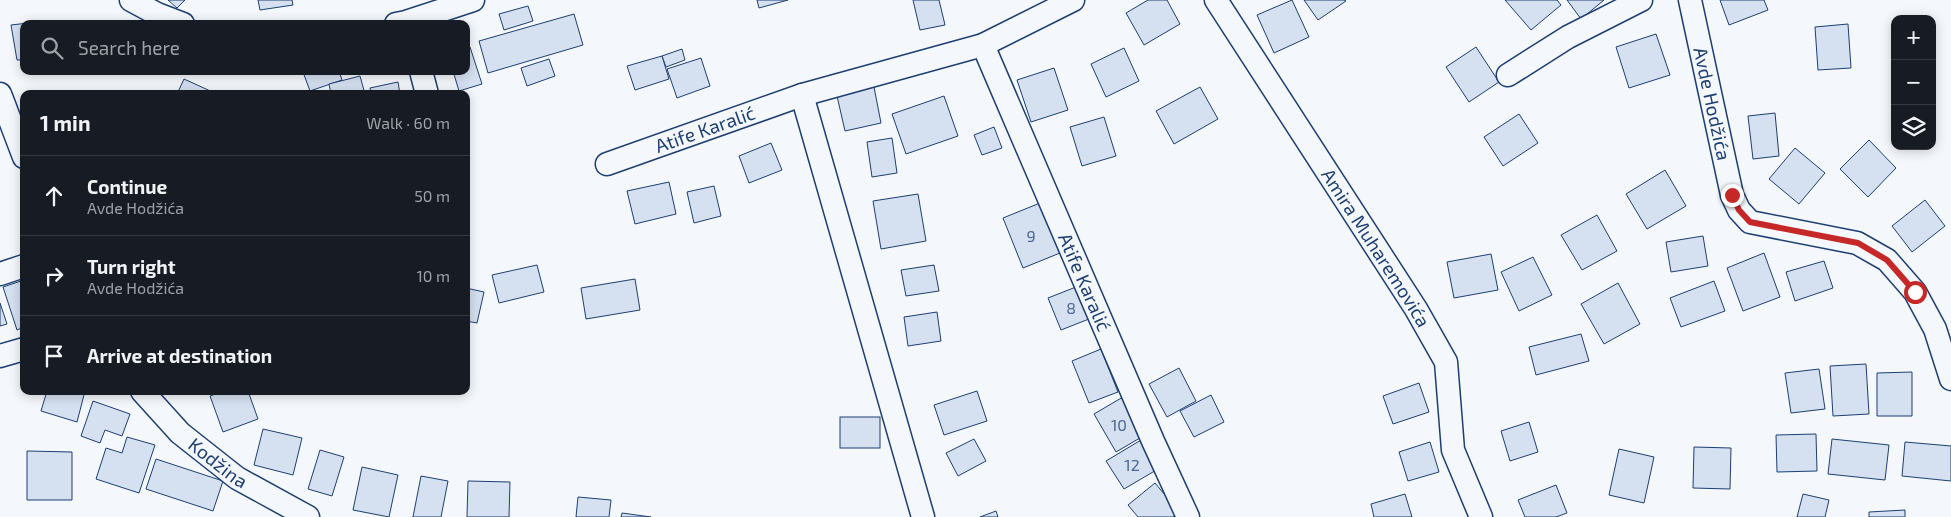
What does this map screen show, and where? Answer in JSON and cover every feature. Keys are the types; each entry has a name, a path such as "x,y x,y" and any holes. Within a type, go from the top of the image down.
{"street":[{"path":"131,0 173,20"},
{"path":"412,20 473,0"},
{"name":"Atife Karalić","path":"606,164 802,95 983,44 1073,0"},
{"name":"Amira Muharemovića","path":"1216,0 1411,302 1446,362 1453,450 1481,517"},
{"path":"1508,76 1568,37 1640,0"},
{"name":"Avde Hodžića","path":"1690,0 1732,195 1739,210 1750,222 1858,243 1887,260 1915,292 1934,329 1951,379"},
{"name":"Atife Karalić","path":"983,44 1153,441 1188,517"},
{"path":"422,75 426,90"},
{"path":"0,94 20,146"},
{"path":"802,95 923,517"},
{"path":"0,274 20,267"},
{"path":"0,356 20,350"},
{"name":"Kodžina","path":"146,395 180,433 237,478 308,517"}],"building":[{"path":"168,0 185,0 177,8"},
{"path":"258,0 292,0 293,5 260,10"},
{"path":"757,0 788,0 759,8"},
{"path":"913,0 939,0 945,25 920,30"},
{"path":"1148,0 1167,0 1180,24 1144,45 1126,13"},
{"path":"1292,0 1309,37 1274,53 1257,15"},
{"path":"1304,0 1344,0 1346,1 1318,20"},
{"path":"1505,0 1557,0 1561,5 1531,30"},
{"path":"1567,0 1604,0 1581,19"},
{"path":"1720,0 1764,0 1768,10 1729,25"},
{"path":"528,6 533,21 504,30 499,14"},
{"path":"574,14 583,45 488,73 479,41"},
{"path":"20,24 20,60 17,60 11,25"},
{"path":"1848,24 1851,68 1818,70 1815,27"},
{"path":"1656,34 1670,75 1629,88 1616,47"},
{"path":"470,47 482,84 459,90 454,75 470,75"},
{"path":"1476,47 1499,82 1469,102 1446,67"},
{"path":"1124,48 1139,81 1106,97 1091,64"},
{"path":"682,49 685,60 666,67 662,56"},
{"path":"662,56 669,79 635,90 627,66"},
{"path":"701,58 710,86 677,98 667,69"},
{"path":"549,59 555,76 527,86 521,68"},
{"path":"1054,68 1068,110 1031,122 1017,80"},
{"path":"304,75 340,75 342,80 310,90"},
{"path":"360,76 364,90 330,90 329,84"},
{"path":"184,79 208,90 179,90"},
{"path":"398,82 399,90 370,90 370,88"},
{"path":"874,87 881,123 845,131 837,96"},
{"path":"1200,87 1218,119 1174,144 1156,111"},
{"path":"944,96 958,136 906,154 892,114"},
{"path":"1775,113 1779,156 1753,159 1748,116"},
{"path":"1519,114 1538,143 1503,166 1484,137"},
{"path":"1104,117 1116,156 1082,166 1070,127"},
{"path":"994,127 1002,148 982,155 974,135"},
{"path":"892,138 897,173 872,177 867,142"},
{"path":"1869,140 1896,168 1868,197 1840,169"},
{"path":"771,143 782,170 749,183 739,156"},
{"path":"1795,148 1825,173 1799,204 1769,179"},
{"path":"1665,170 1686,206 1647,229 1626,194"},
{"path":"669,182 676,214 635,224 627,191"},
{"path":"714,186 721,216 694,223 687,192"},
{"path":"918,194 926,241 881,249 873,201"},
{"path":"1925,200 1945,226 1912,252 1892,226"},
{"path":"1040,203 1060,253 1023,268 1003,218"},
{"path":"1597,215 1617,251 1582,270 1561,235"},
{"path":"1703,236 1708,266 1671,272 1666,242"},
{"path":"1764,253 1780,297 1743,311 1727,268"},
{"path":"1491,254 1498,290 1454,298 1447,262"},
{"path":"1533,257 1552,295 1519,311 1501,272"},
{"path":"1824,261 1833,288 1795,301 1786,272"},
{"path":"537,265 544,292 499,303 492,275"},
{"path":"934,265 939,291 906,296 901,270"},
{"path":"635,279 640,310 586,319 581,288"},
{"path":"20,281 20,329 17,330 3,287"},
{"path":"1714,281 1725,311 1681,327 1670,298"},
{"path":"1618,283 1640,324 1604,344 1581,304"},
{"path":"1081,285 1094,317 1061,330 1048,298"},
{"path":"470,289 484,292 477,323 470,322"},
{"path":"0,303 7,324 0,326"},
{"path":"937,312 941,341 908,346 904,317"},
{"path":"1581,334 1589,361 1536,375 1529,347"},
{"path":"1101,349 1118,392 1089,403 1072,361"},
{"path":"1866,364 1869,414 1833,416 1830,366"},
{"path":"1179,368 1196,401 1167,417 1149,384"},
{"path":"1819,369 1825,409 1791,413 1785,373"},
{"path":"1912,372 1912,416 1877,416 1877,373"},
{"path":"1419,383 1429,412 1393,424 1383,396"},
{"path":"977,391 987,421 944,435 934,405"},
{"path":"46,395 84,395 77,422 41,411"},
{"path":"249,395 258,419 223,432 210,396"},
{"path":"1211,395 1224,422 1194,437 1180,411"},
{"path":"1123,397 1145,435 1116,452 1094,414"},
{"path":"93,401 130,414 122,436 105,430 100,443 81,436"},
{"path":"840,417 880,417 880,448 840,448"},
{"path":"1529,422 1538,452 1510,461 1501,431"},
{"path":"263,429 302,438 293,475 254,465"},
{"path":"1816,434 1817,471 1777,472 1776,435"},
{"path":"127,437 155,445 139,493 96,479 106,448 122,453"},
{"path":"974,439 986,461 958,476 946,453"},
{"path":"1832,439 1889,445 1885,480 1828,474"},
{"path":"1141,440 1158,469 1124,489 1106,461"},
{"path":"1430,442 1439,472 1408,481 1399,452"},
{"path":"1905,442 1951,446 1951,481 1902,476"},
{"path":"1694,447 1731,448 1730,489 1693,488"},
{"path":"1619,449 1654,457 1644,503 1609,495"},
{"path":"320,450 344,457 332,496 308,489"},
{"path":"27,451 72,452 72,500 27,500"},
{"path":"156,459 223,481 213,511 146,489"},
{"path":"362,467 398,475 389,517 353,510"},
{"path":"421,476 448,481 441,517 413,517"},
{"path":"468,481 510,482 509,517 467,517"},
{"path":"1155,483 1179,512 1173,517 1138,517 1128,505"},
{"path":"1556,485 1567,513 1556,517 1525,517 1518,500"},
{"path":"1405,494 1412,517 1374,517 1371,504"},
{"path":"1803,494 1829,500 1825,517 1797,517"},
{"path":"578,497 611,500 609,517 576,517"},
{"path":"1905,510 1905,517 1869,517 1869,512"},
{"path":"996,511 998,517 980,517"},
{"path":"622,513 651,517 621,517"}],"route":[{"path":"1732,195 1739,210 1750,222 1858,243 1887,260 1915,292"}]}
